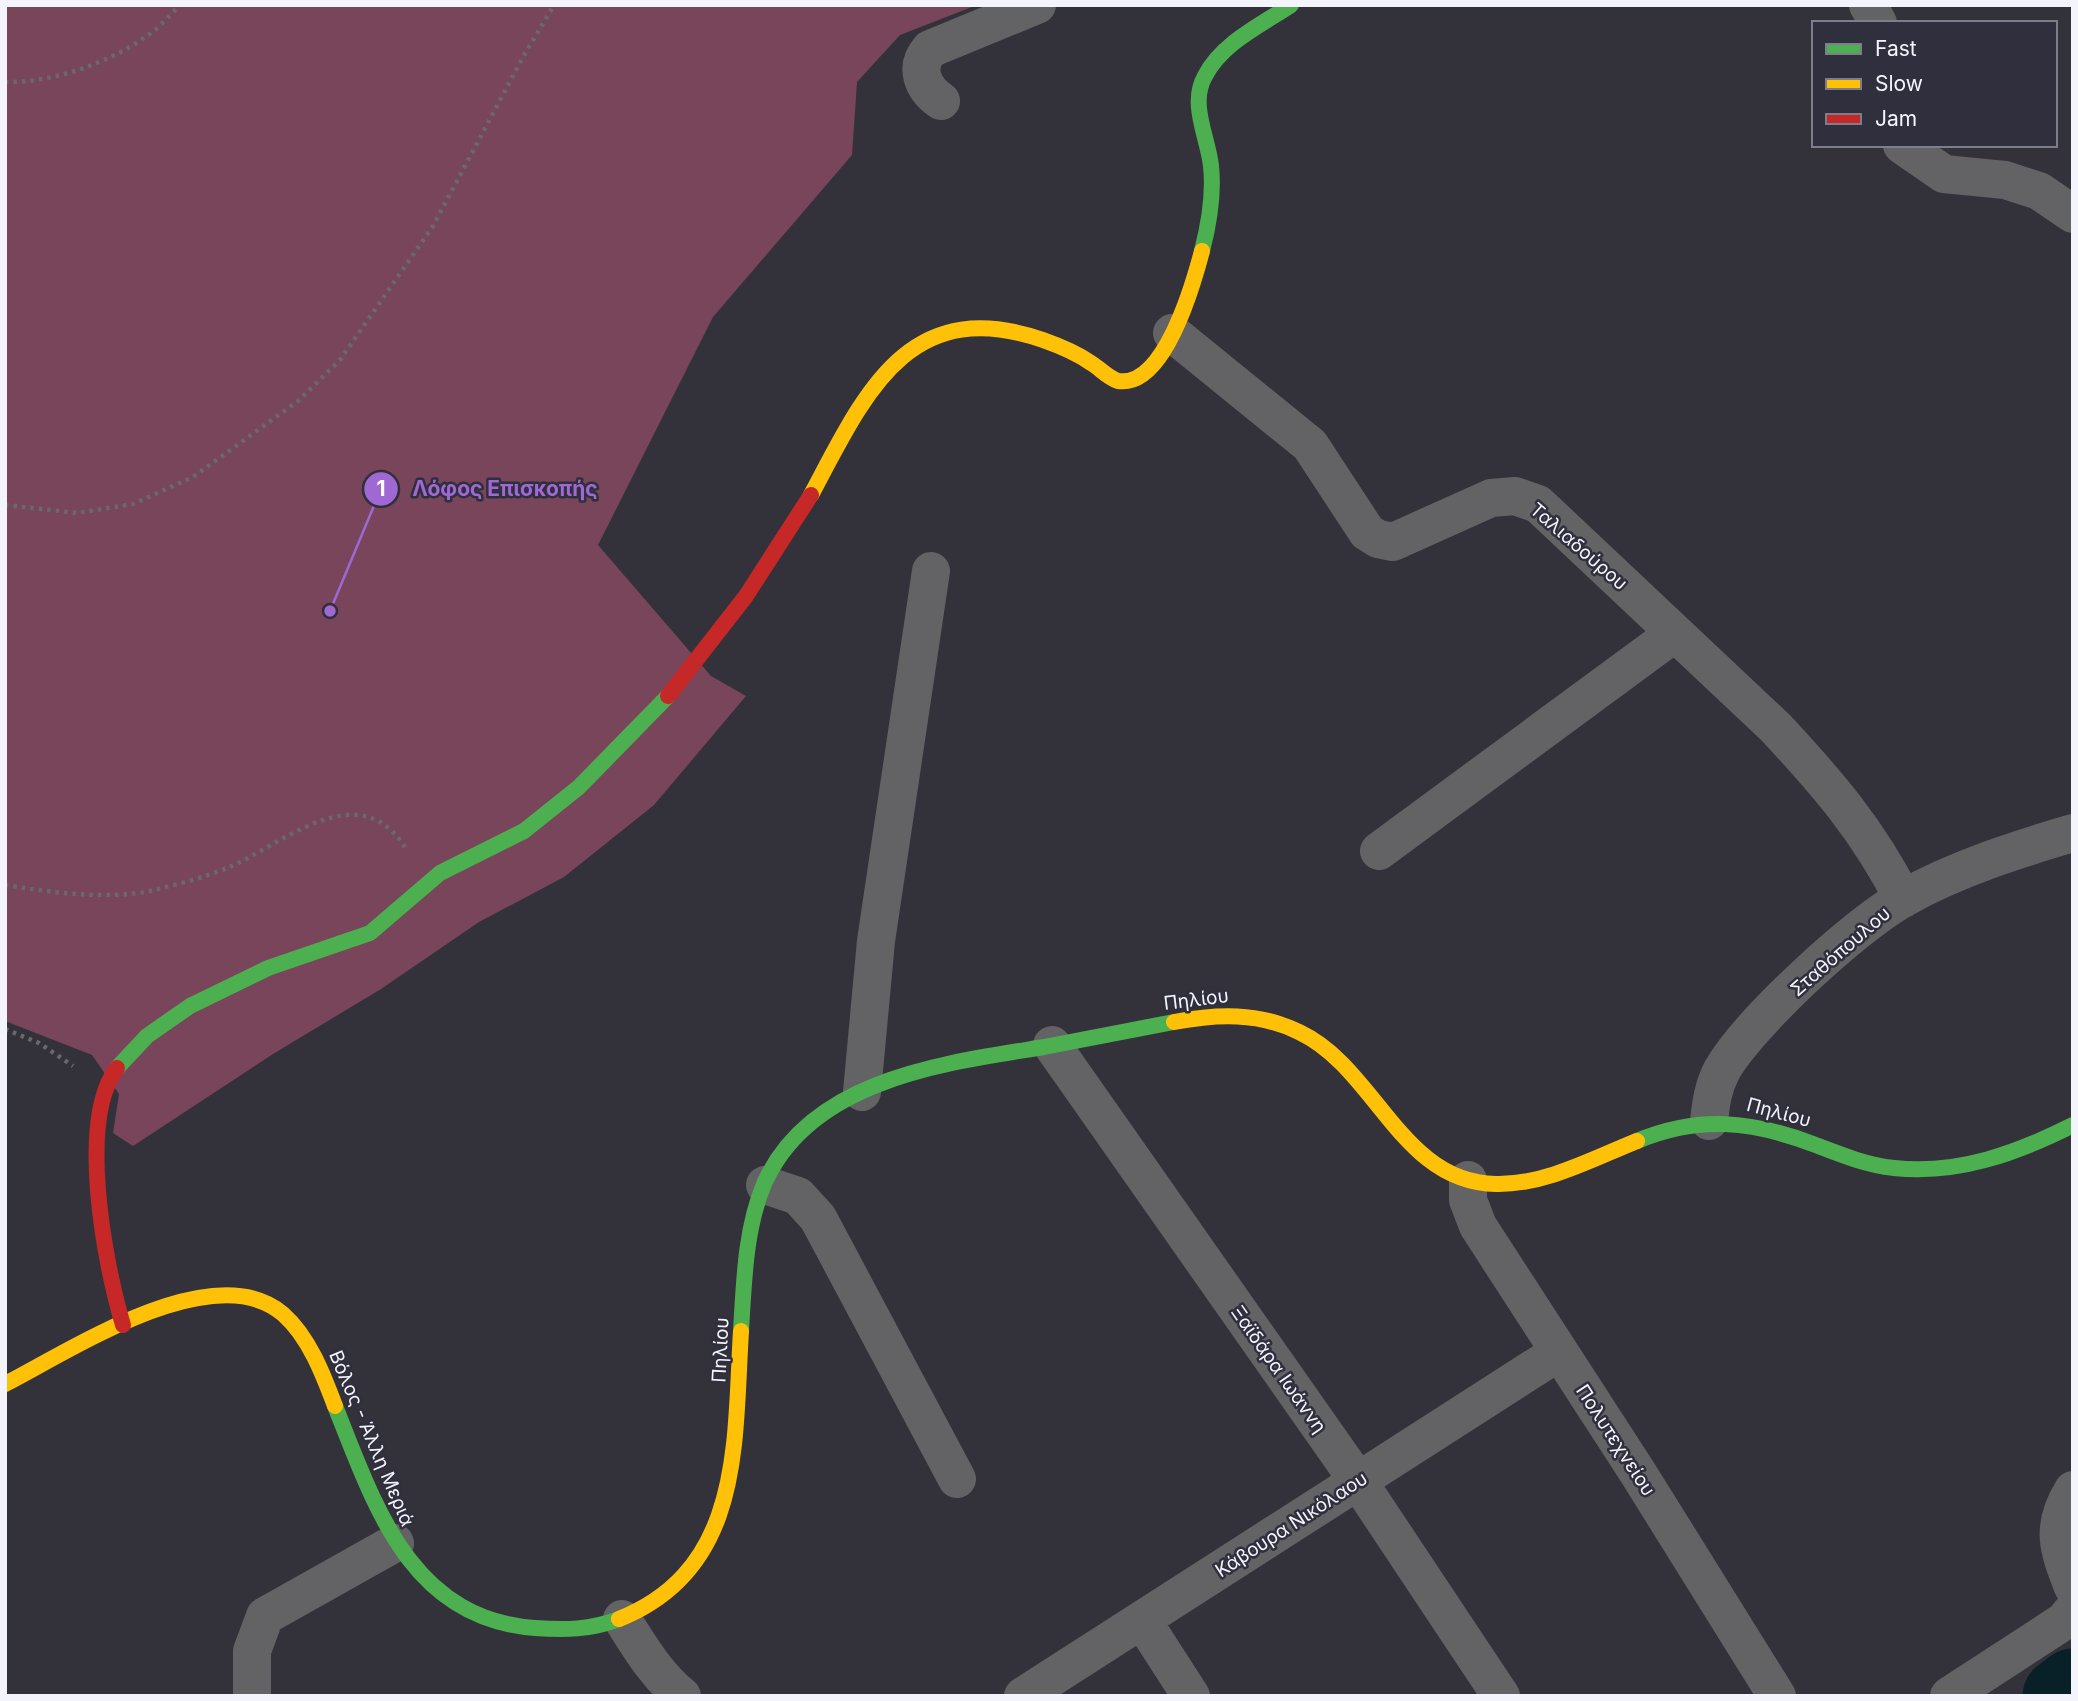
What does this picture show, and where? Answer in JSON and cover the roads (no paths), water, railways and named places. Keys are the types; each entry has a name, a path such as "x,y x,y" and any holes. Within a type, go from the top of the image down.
{"main road":[{"path":"123,1325 103,1250 97,1136 105,1088 134,1050 180,1013 256,972 368,934 427,882 450,867 511,839 578,789 714,643 760,580 814,496 877,378 902,356 942,336 971,329 1004,329 1037,337 1091,362 1115,381 1142,379 1154,365 1172,333 1203,247 1210,215 1211,166 1201,111 1200,86 1215,61 1291,5"},
{"name":"Πηλίου","path":"622,1619 659,1596 685,1573 704,1549 727,1495 734,1452 749,1254 765,1185 803,1132 862,1092 923,1068 1213,1015 1247,1014 1277,1021 1310,1036 1332,1052 1417,1151 1441,1169 1468,1180 1499,1185 1570,1167 1669,1128 1709,1121 1755,1125 1863,1162 1923,1170 1971,1166 2066,1138"},
{"name":"Βόλος - Άλλη Μεριά","path":"5,1384 123,1325 199,1296 238,1297 272,1307 291,1322 308,1345 395,1543 406,1562 429,1587 478,1618 499,1626 576,1630 622,1619"}],"street":[{"path":"942,101 932,94 921,75 923,57 930,48 1037,5"},
{"path":"1868,5 1877,21"},
{"path":"1905,147 1944,174 2005,180 2039,191 2073,214"},
{"name":"Ταλιαδούρου","path":"1172,333 1310,445 1367,532 1378,539 1393,542 1491,498 1516,496 1538,504 1776,728 1858,820 1903,899"},
{"path":"862,1092 876,941 931,571"},
{"path":"1378,851 1675,633"},
{"name":"Σταθόπουλου","path":"1709,1121 1716,1084 1747,1036 1840,946 1903,899 1978,864 2073,833"},
{"name":"Ξαϊδάρα Ιωάννη","path":"1052,1045 1358,1481 1501,1696"},
{"name":"Πολυτεχνείου","path":"1468,1180 1468,1200 1478,1226 1777,1696"},
{"path":"765,1185 798,1196 818,1218 957,1479"},
{"name":"Κάβουρα Νικόλαου","path":"1023,1696 1559,1352"},
{"path":"2073,1490 2056,1524 2058,1542 2073,1587"},
{"path":"253,1696 252,1651 265,1616 395,1543"},
{"path":"1948,1696 2064,1621 2073,1610"},
{"path":"622,1619 648,1660 667,1684 682,1696"},
{"path":"1143,1620 1191,1696"}],"waterway":[{"path":"2060,1696 2073,1686"}],"place":[{"name":"Λόφος Επισκοπής","path":"330,611"}]}
